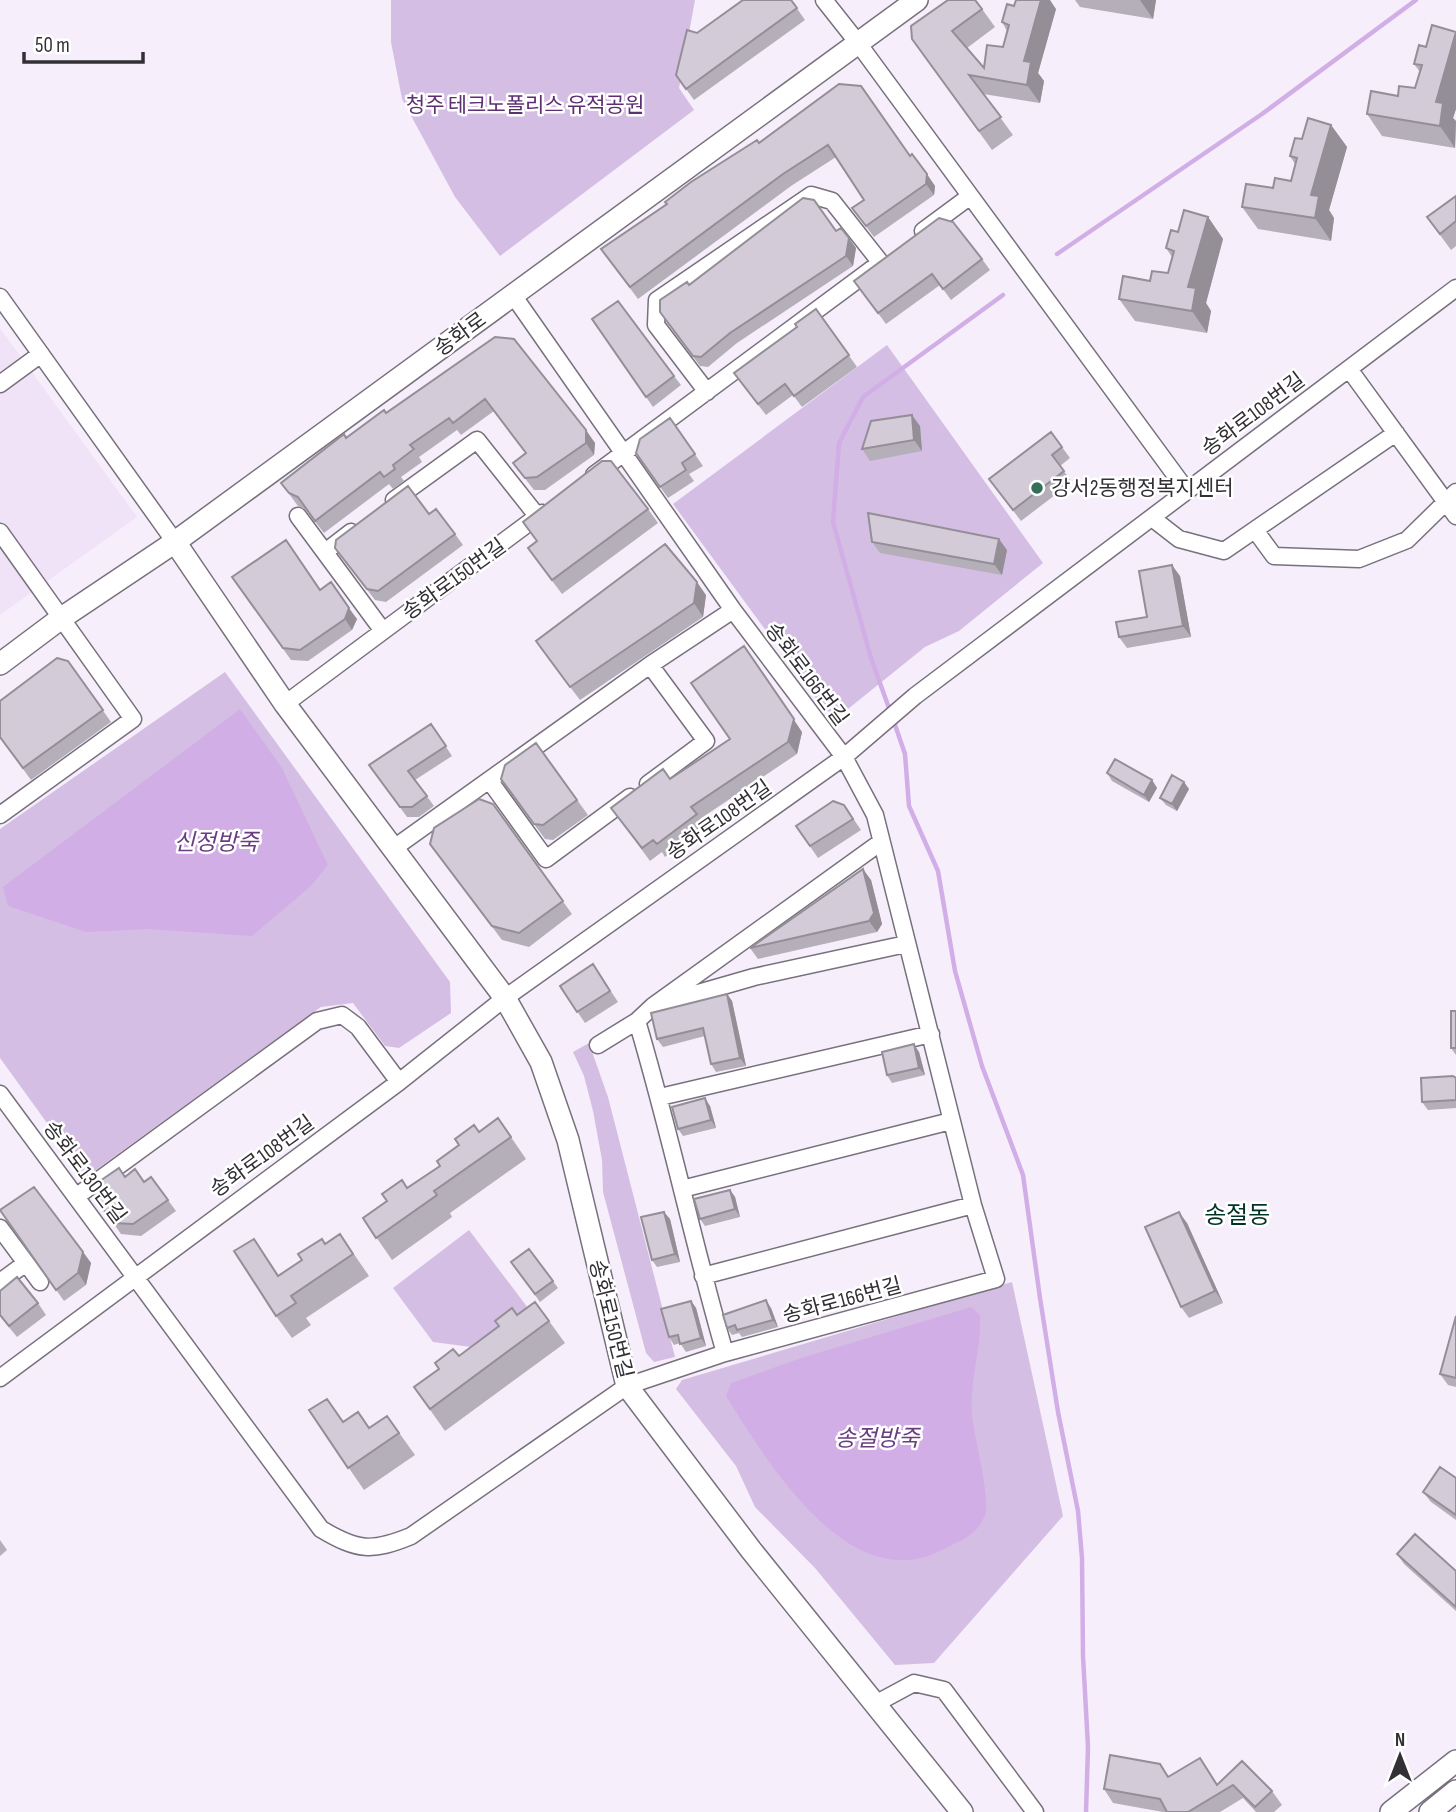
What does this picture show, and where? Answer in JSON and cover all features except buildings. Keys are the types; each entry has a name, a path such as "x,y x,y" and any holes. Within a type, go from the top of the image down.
{"street":[{"path":"824,0 1187,491"},
{"name":"송화로","path":"0,664 60,619 175,542 917,0"},
{"path":"580,485 623,454 886,259 832,201 811,194 657,300 656,325 706,392"},
{"path":"914,238 969,197"},
{"name":"송화로108번길","path":"0,1378 399,1082 505,998 844,757 915,696 1456,288"},
{"name":"송화로166번길","path":"513,295 733,610 844,757 874,815 973,1205 996,1279 725,1353 627,1386"},
{"path":"0,298 175,542"},
{"path":"0,384 41,354"},
{"path":"1349,369 1395,433 1450,496 1456,516"},
{"path":"1152,518 1180,539 1224,551 1395,433"},
{"path":"325,552 477,440 538,517"},
{"path":"1255,530 1274,555 1359,559 1407,540 1450,496"},
{"name":"송화로150번길","path":"285,704 559,501"},
{"path":"298,516 383,631"},
{"path":"0,532 133,719 0,815"},
{"name":"송화로150번길","path":"175,542 285,704 505,998 541,1062 568,1140 627,1386 751,1550 962,1812"},
{"path":"394,848 650,665 733,610"},
{"path":"489,780 546,859 706,741 650,665"},
{"path":"598,1045 637,1021 653,1006 881,842"},
{"path":"653,1006 754,977 906,944"},
{"path":"730,953 727,965 733,972 754,977"},
{"path":"78,1196 317,1021 342,1015 351,1021 399,1082"},
{"path":"637,1021 660,1097 703,1276 725,1353"},
{"path":"660,1097 931,1034"},
{"name":"송화로130번길","path":"0,1094 78,1196 321,1529 349,1546 382,1548 411,1536 627,1386"},
{"path":"682,1189 951,1121"},
{"path":"703,1276 973,1205"},
{"path":"0,1228 40,1282"},
{"path":"0,1282 26,1264"},
{"path":"875,1704 914,1683 944,1690 1035,1812"},
{"path":"1391,1812 1456,1761"},
{"path":"1430,1812 1456,1791"}],"shaded area":[{"path":"0,328 137,517 0,615"}],"green space":[{"name":"청주 테크노폴리스 유적공원","path":"391,0 695,0 679,88 694,110 500,256 455,197 402,99 391,42"},
{"path":"887,345 1043,563 959,631 925,647 843,713 825,711 673,504"},
{"path":"225,672 450,982 451,1013 399,1048 385,1046 353,1003 321,1007 86,1177 0,1058 0,829"},
{"path":"589,1043 608,1097 675,1357 654,1362 646,1353 603,1192 602,1160 593,1111 584,1076 573,1052"},
{"path":"469,1230 537,1320 494,1350 433,1342 393,1288"},
{"path":"1012,1282 1063,1516 934,1663 895,1665 815,1568 755,1507 736,1466 676,1389 682,1380"}],"water":[{"name":"신정방죽","path":"240,709 282,768 328,865 311,886 252,936 147,929 86,932 8,906 3,887"},
{"name":"송절방죽","path":"971,1307 980,1315 972,1415 986,1496 985,1515 973,1533 942,1550 908,1560 875,1556 843,1540 814,1515 787,1486 726,1396 731,1383 801,1358"}],"waterway":[{"path":"1057,254 1262,114 1416,0"},
{"path":"890,711 871,658 833,522 839,443 863,397 1003,295"},
{"path":"893,719 905,754 909,806 938,871 955,971 982,1066 1023,1175 1058,1412 1078,1511 1088,1747 1086,1812"}],"place":[{"name":"강서2동행정복지센터","path":"1037,488"}],"district":[{"name":"송절동","path":"1237,1215"}]}
